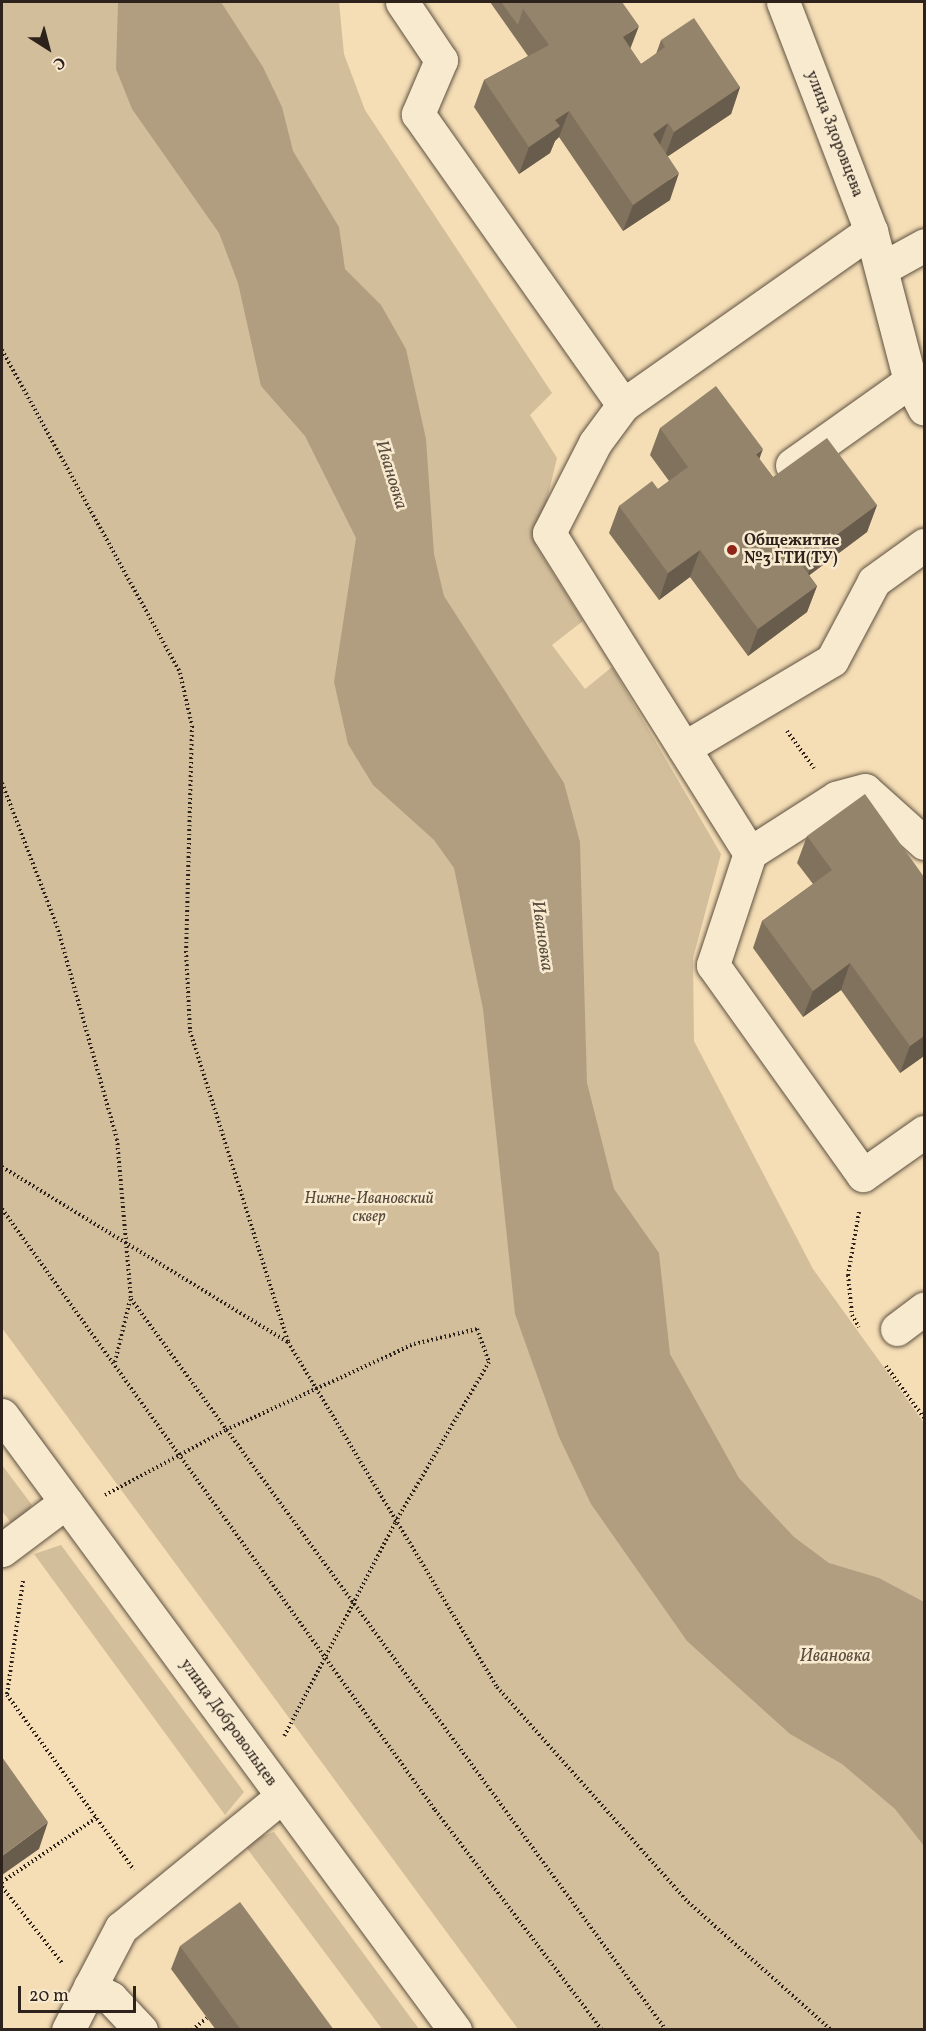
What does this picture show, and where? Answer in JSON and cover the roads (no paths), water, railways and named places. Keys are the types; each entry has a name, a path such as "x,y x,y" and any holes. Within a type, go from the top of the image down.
{"street":[{"path":"402,2 441,60 418,114 623,405"},
{"name":"улица Здоровцева","path":"783,2 887,266 917,395"},
{"path":"750,853 549,533 595,443 623,405 872,231"},
{"path":"887,266 924,245"},
{"path":"764,484 917,395"},
{"path":"684,748 832,660 874,581 924,545"},
{"path":"924,843 865,790 836,798 750,853 713,965 863,1175 924,1132"},
{"path":"897,1329 924,1309"},
{"name":"улица Добровольцев","path":"2,1415 455,2030"},
{"path":"2,1550 66,1502"},
{"path":"68,2030 121,1928 154,1897 282,1796"},
{"path":"90,1987 111,1998 141,2030"}],"water":[{"name":"Ивановка","path":"118,2 221,2 263,67 282,107 293,151 339,227 345,269 381,305 406,349 426,439 434,554 444,596 564,783 580,842 587,1083 614,1189 659,1253 670,1354 739,1478 794,1537 829,1563 879,1578 924,1602 924,1846 895,1809 842,1764 790,1734 687,1641 591,1504 559,1437 515,1314 483,1009 454,868 434,840 373,785 348,744 334,682 356,538 305,436 261,386 238,283 219,233 132,109 116,69"}],"place":[{"name":"Общежитие №3 ГТИ(ТУ)","path":"732,550"}],"park label":[{"name":"Нижне-Ивановский сквер","path":"369,1208"}]}
